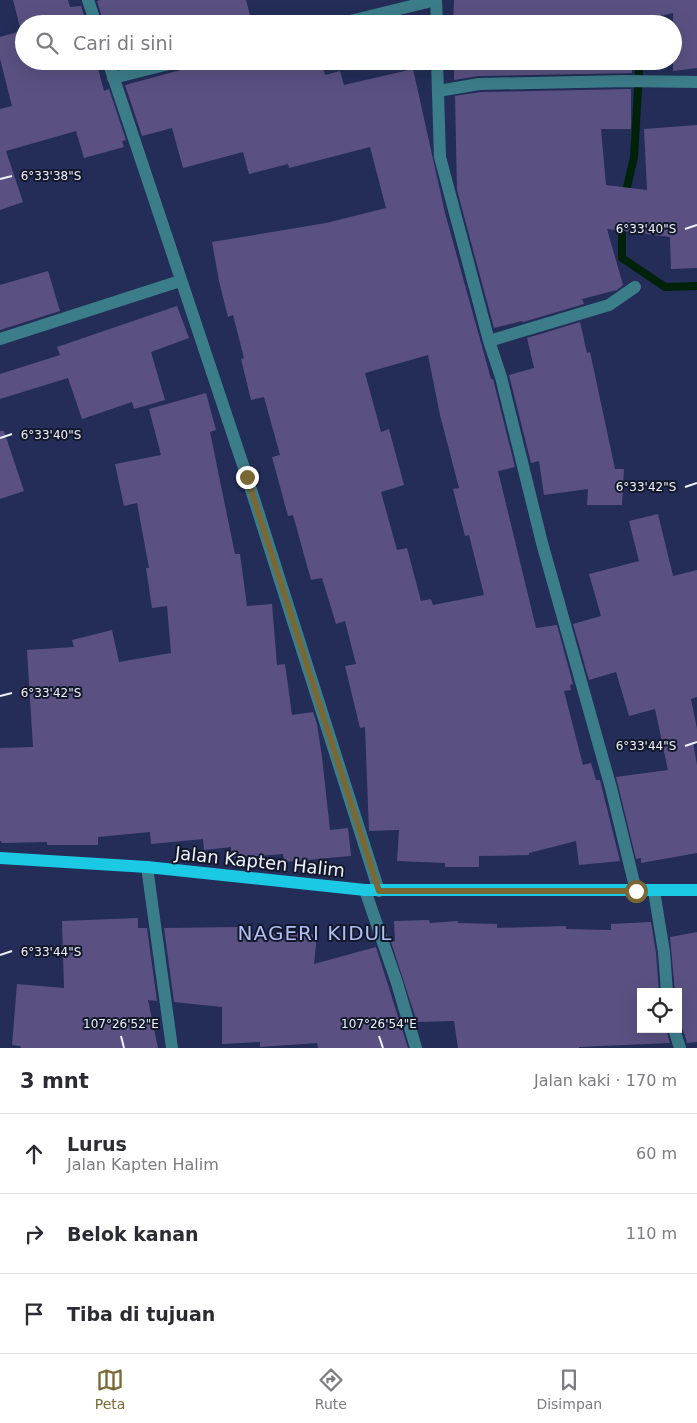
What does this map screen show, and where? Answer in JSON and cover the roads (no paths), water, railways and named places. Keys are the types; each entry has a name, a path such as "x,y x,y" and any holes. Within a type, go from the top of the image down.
{"main road":[{"name":"Jalan Kapten Halim","path":"0,858 147,867 379,891 697,890"}],"street":[{"path":"88,0 93,15"},
{"path":"375,15 436,0 437,15"},
{"path":"111,70 247,477 379,891"},
{"path":"113,78 145,70"},
{"path":"437,70 440,157 489,341 501,377 542,543 611,788 636,891"},
{"path":"438,90 479,84 626,81 697,82"},
{"path":"0,339 180,281"},
{"path":"489,341 609,305 635,287"},
{"path":"147,867 172,1048"},
{"path":"365,890 397,984 416,1048"},
{"path":"654,891 664,952 667,988"},
{"path":"675,1033 680,1048"}],"waterway":[{"path":"635,15 636,0"},
{"path":"625,196 634,157 639,70"},
{"path":"622,222 622,258 665,287 697,286"}],"district":[{"name":"NAGERI KIDUL","path":"315,933"}]}
